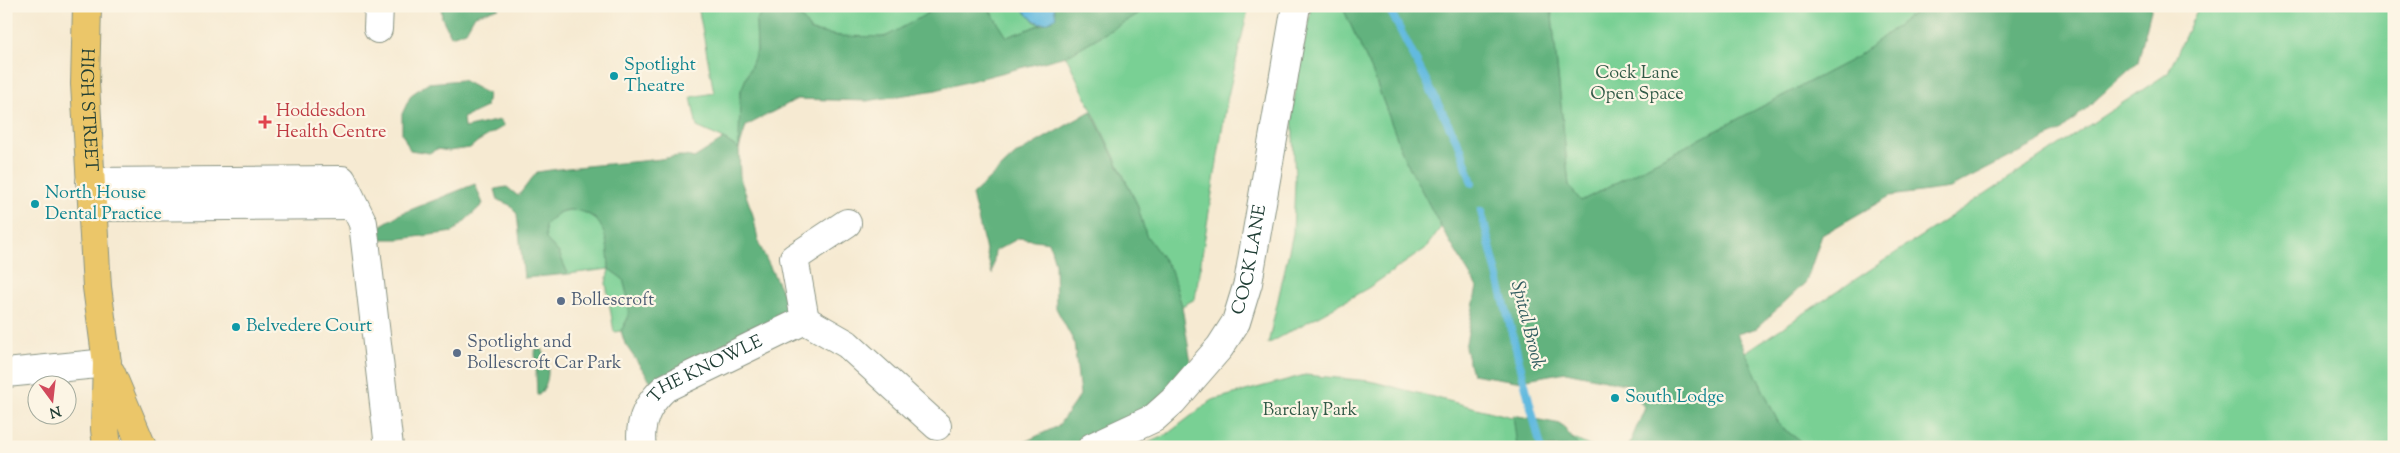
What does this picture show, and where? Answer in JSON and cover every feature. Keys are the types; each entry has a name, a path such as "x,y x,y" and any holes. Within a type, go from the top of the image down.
{"main road":[{"name":"HIGH STREET","path":"87,6 85,84 97,287 107,363 105,429 107,447"},
{"name":"HIGH STREET","path":"107,363 142,447"}],"street":[{"name":"COCK LANE","path":"1092,447 1154,418 1173,401 1208,361 1236,322 1248,283 1296,6"},
{"path":"91,195 342,180 363,223 389,447"},
{"path":"91,195 353,205"},
{"path":"848,223 794,258 805,320 847,344 937,426"},
{"name":"THE KNOWLE","path":"642,447 640,436 644,416 652,400 665,388 805,320"},
{"path":"6,373 107,363"}],"green space":[{"path":"441,6 498,6 499,8 475,15 466,31 451,36 442,18"},
{"path":"698,6 768,6 756,21 757,51 740,93 739,149 724,139 697,127 691,97 714,93"},
{"path":"768,6 794,6 811,31 839,36 885,37 937,6 987,6 1007,37 1051,21 1055,9 1054,6 1144,6 1138,14 1066,56 936,90 867,101 797,99 746,126 739,149 740,93 757,51 756,21"},
{"path":"794,6 937,6 899,31 879,38 870,38 811,31"},
{"path":"987,6 1020,6 1035,22 1042,24 1007,37"},
{"path":"1144,6 1249,6 1227,100 1195,299 1182,306 1171,270 1146,235 1137,204 1066,56 1138,14"},
{"path":"1311,6 1342,6 1372,71 1404,157 1441,227 1425,249 1368,288 1268,344 1293,233 1295,181 1292,111"},
{"path":"1342,6 1551,6 1569,186 1581,201 1857,57 1923,6 2152,6 2138,62 2061,131 1950,188 1890,196 1822,235 1806,282 1757,328 1737,334 1780,426 1808,447 1628,447 1645,408 1625,384 1566,372 1516,381 1472,374 1465,348 1477,287 1441,227 1404,157 1372,71"},
{"name":"Cock Lane Open Space","path":"1551,6 1923,6 1857,57 1581,201 1569,186"},
{"path":"2199,6 2394,6 2394,447 1808,447 1780,426 1744,353 2168,73"},
{"path":"462,80 488,94 486,107 463,118 464,128 500,120 504,126 470,148 449,151 437,149 429,153 410,150 402,133 402,114 411,95 428,83"},
{"path":"1091,111 1137,204 1146,235 1171,270 1182,306 1192,370 1145,411 1081,442 1066,447 1014,447 1058,426 1080,395 1074,342 1056,308 1055,263 1049,242 1019,238 995,251 992,274 972,195 1015,155"},
{"path":"724,139 739,149 740,178 753,215 759,244 785,298 787,320 656,389 625,344 621,331 628,318 629,302 623,279 609,269 607,243 602,227 591,216 583,212 565,210 560,212 545,225 546,239 559,253 568,274 524,278 517,214 510,205 498,200 495,189 507,187 518,196 537,172 678,156 694,158"},
{"path":"475,184 483,204 453,232 400,239 379,239 378,227 400,214"},
{"path":"576,209 587,213 595,219 604,232 607,239 609,269 568,274 559,253 546,239 544,225 560,212"},
{"path":"609,269 623,279 629,302 628,318 621,331 614,332 606,283"},
{"path":"542,349 547,361 548,373 543,390 537,395 535,350"},
{"name":"Barclay Park","path":"1305,375 1370,381 1547,426 1591,447 1138,447 1166,435 1212,400"},
{"path":"1513,415 1561,424 1579,447 1517,447"}],"water":[{"path":"1020,6 1054,6 1056,17 1051,21 1041,23 1028,15"}],"waterway":[{"name":"Spital Brook","path":"1388,6 1461,149 1472,183"},
{"name":"Spital Brook","path":"1481,211 1541,447"}],"place":[{"name":"Spotlight Theatre","path":"614,76"},
{"name":"Hoddesdon Health Centre","path":"265,122"},
{"name":"North House Dental Practice","path":"35,204"},
{"name":"Bollescroft","path":"561,301"},
{"name":"Belvedere Court","path":"236,327"},
{"name":"Spotlight and Bollescroft Car Park","path":"457,353"},
{"name":"South Lodge","path":"1615,398"}]}
